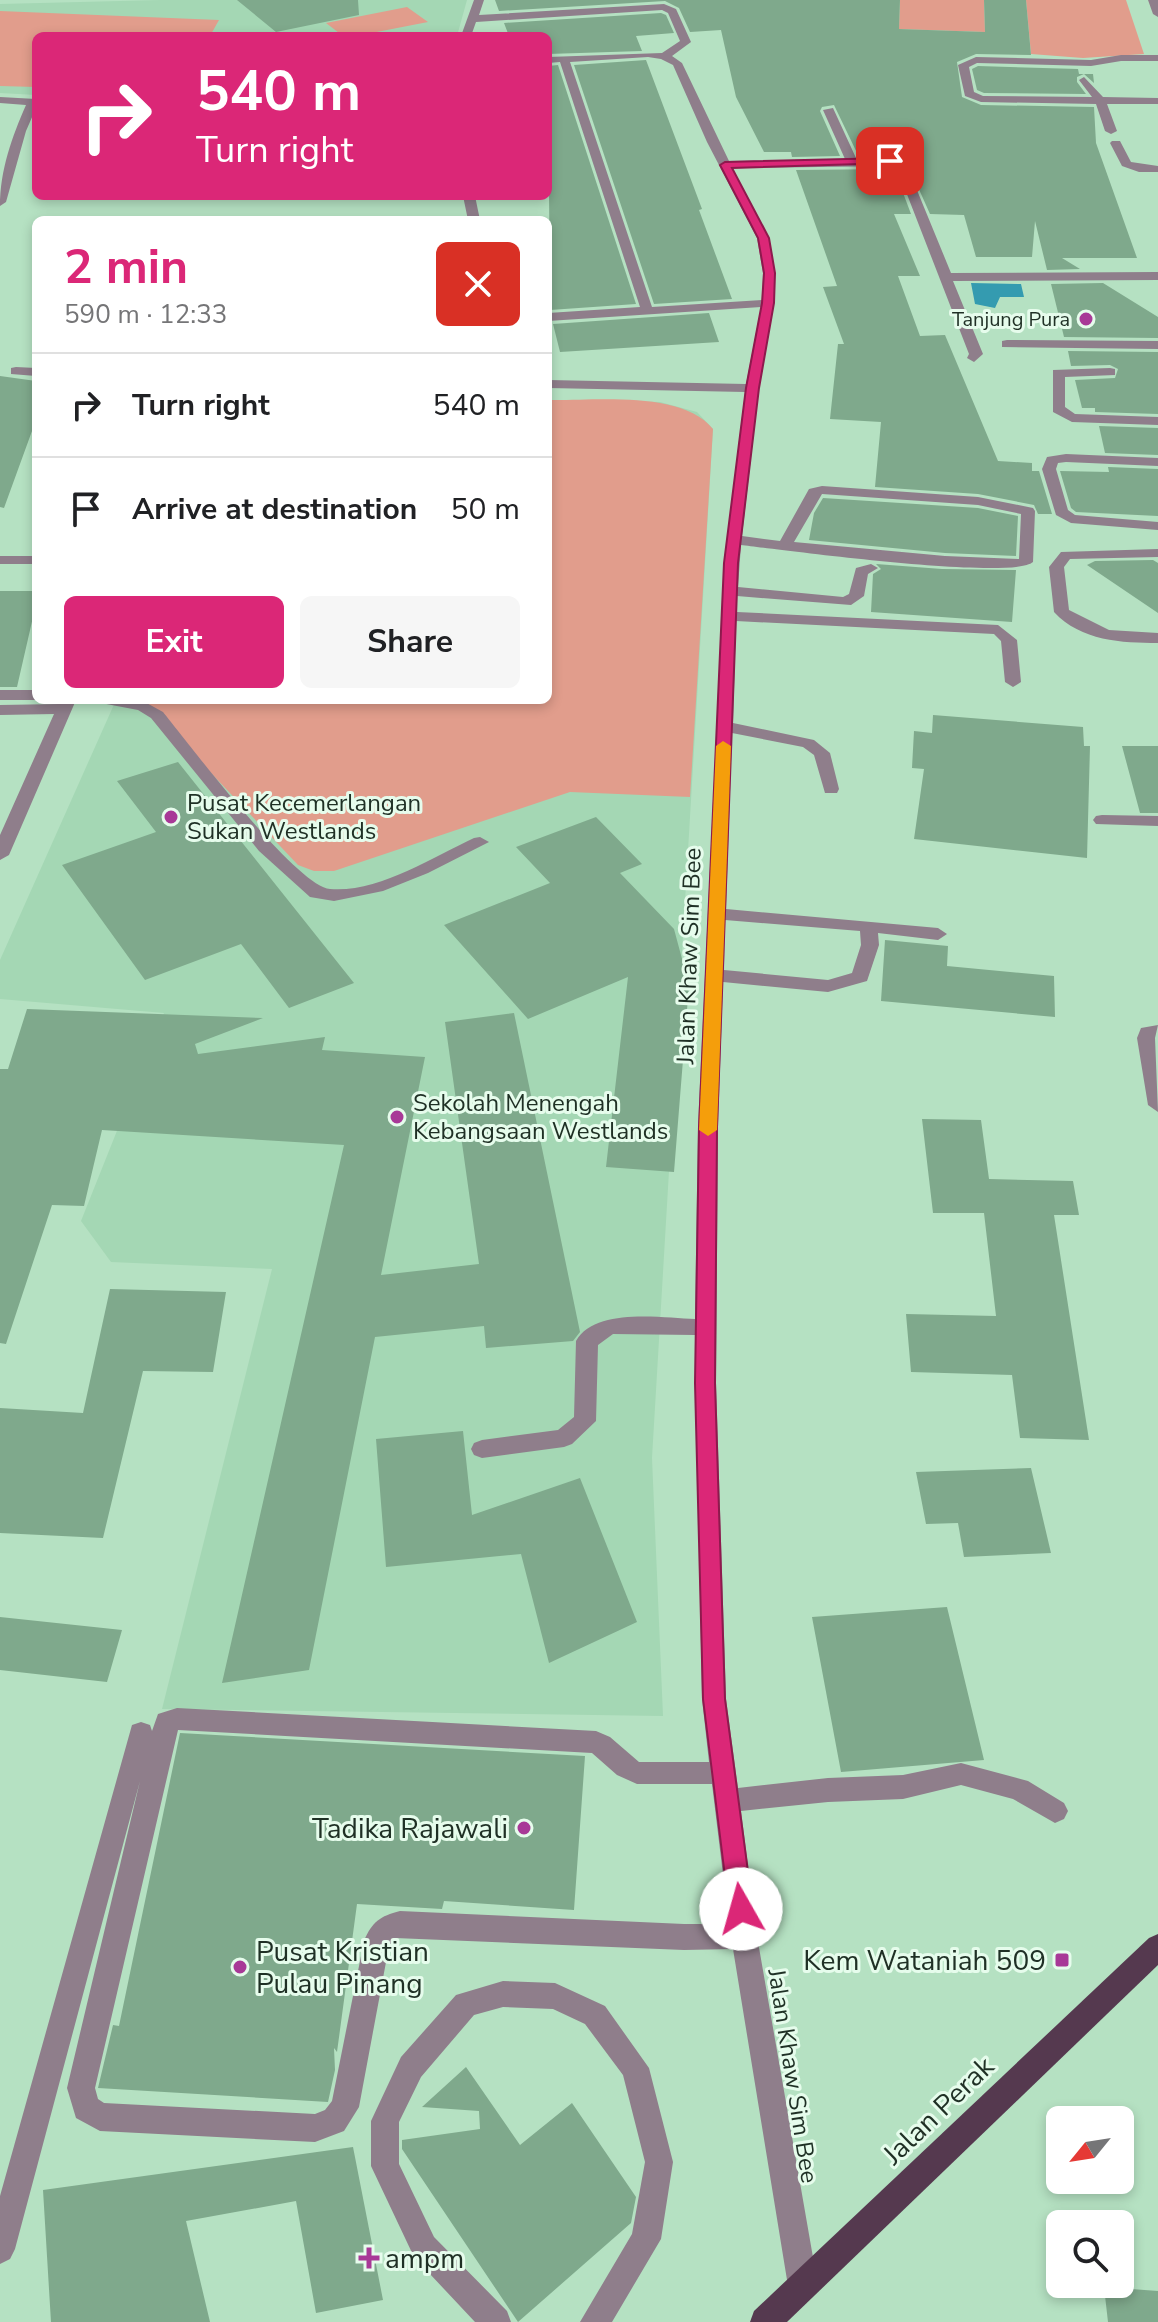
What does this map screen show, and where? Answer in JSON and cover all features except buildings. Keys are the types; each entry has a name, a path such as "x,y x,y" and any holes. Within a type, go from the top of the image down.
{"main road":[{"name":"Jalan Perak","path":"765,2322 1158,1947"}],"street":[{"path":"467,32 479,0"},
{"path":"1153,0 1158,14"},
{"path":"471,19 664,7 672,11 686,42 664,56 648,54 552,60"},
{"name":"Jalan Khaw Sim Bee","path":"664,56 677,63 763,238 769,273 768,303 752,388 730,591 708,1127 706,1327 714,1699 744,1936 803,2286"},
{"path":"1158,58 1121,58 1091,63 976,60 963,65 969,94 973,98 1158,101"},
{"path":"564,59 647,310"},
{"path":"1091,63 1083,77 1100,100 1111,131"},
{"path":"0,100 32,102"},
{"path":"0,202 32,108"},
{"path":"829,110 852,162"},
{"path":"1116,143 1126,164 1158,169"},
{"path":"0,155 15,156"},
{"path":"725,165 901,163 976,354 974,358"},
{"path":"945,277 1158,276"},
{"path":"552,317 768,303"},
{"path":"1007,344 1158,345"},
{"path":"16,371 32,372"},
{"path":"1110,372 1058,373 1058,409 1072,418 1158,421"},
{"path":"552,384 752,388"},
{"path":"1158,462 1066,458 1052,460 1049,469 1061,512 1071,519 1158,526"},
{"path":"734,540 785,546 1015,565 1026,562 1028,511 978,501 822,490 814,492 785,546"},
{"path":"1158,553 1066,555 1056,567 1062,612 1084,629 1112,638 1158,638"},
{"path":"0,560 32,560"},
{"path":"730,591 846,602 856,596 861,571 871,568"},
{"path":"729,616 998,630 1009,640 1013,682"},
{"path":"0,695 32,695"},
{"path":"0,710 66,704 0,855"},
{"path":"131,704 143,706 157,715 265,847 316,893 326,896 352,895 480,842"},
{"path":"724,726 808,743 822,753 831,789"},
{"path":"1102,820 1158,821"},
{"path":"717,914 938,934"},
{"path":"715,975 828,986 847,983 860,977 870,945 869,926"},
{"path":"1158,1031 1148,1033 1146,1038 1158,1105"},
{"path":"482,1449 564,1438 585,1421 587,1341 609,1326 706,1327"},
{"path":"724,1773 637,1773 626,1769 596,1742 177,1719 167,1722 81,2088 86,2108 100,2117 315,2128 334,2121 345,2107 377,1941 387,1927 400,1924 684,1937 744,1936"},
{"path":"0,2249 141,1733"},
{"path":"728,1801 828,1790 903,1787 961,1774 1019,1789 1055,1811"},
{"path":"496,2322 424,2247 385,2166 385,2121 411,2067 466,2004 503,1994 555,1996 595,2015 635,2068 659,2162 646,2239 595,2322"}],"shaded area":[{"path":"160,0 467,0 458,32 32,32 32,95 0,93 0,4"},
{"path":"900,0 984,0 985,32 899,29"},
{"path":"1026,0 1126,0 1144,54 1083,58 1031,54"},
{"path":"407,7 428,22 377,32 338,32 326,23"},
{"path":"0,11 219,20 212,32 32,32 32,87 0,86"},
{"path":"613,399 660,403 681,408 713,429 690,797 570,792 334,871 314,871 298,865 146,704 552,704 552,400"},
{"name":"Sekolah Menengah Kebangsaan Westlands","path":"552,400 660,402 697,412 713,429 652,1458 663,1716 162,1709 272,1269 111,1262 81,1221 164,1013 0,999 0,960 114,704 552,704"}],"water":[{"path":"971,283 1021,284 1024,297 1000,297 995,308 975,304"}],"slow traffic":[{"path":"708,1130 723,746"}],"place":[{"name":"Tanjung Pura","path":"1086,319"},
{"name":"Pusat Kecemerlangan Sukan Westlands","path":"171,817"},
{"name":"Sekolah Menengah Kebangsaan Westlands","path":"397,1117"},
{"name":"Tadika Rajawali","path":"524,1828"},
{"name":"Kem Wataniah 509","path":"1062,1960"},
{"name":"Pusat Kristian Pulau Pinang","path":"240,1967"},
{"name":"ampm","path":"369,2258"}],"route":[{"path":"741,1909 714,1699 705,1383 708,1127 731,563 752,388 768,303 769,273 763,238 725,165 890,161"}]}
